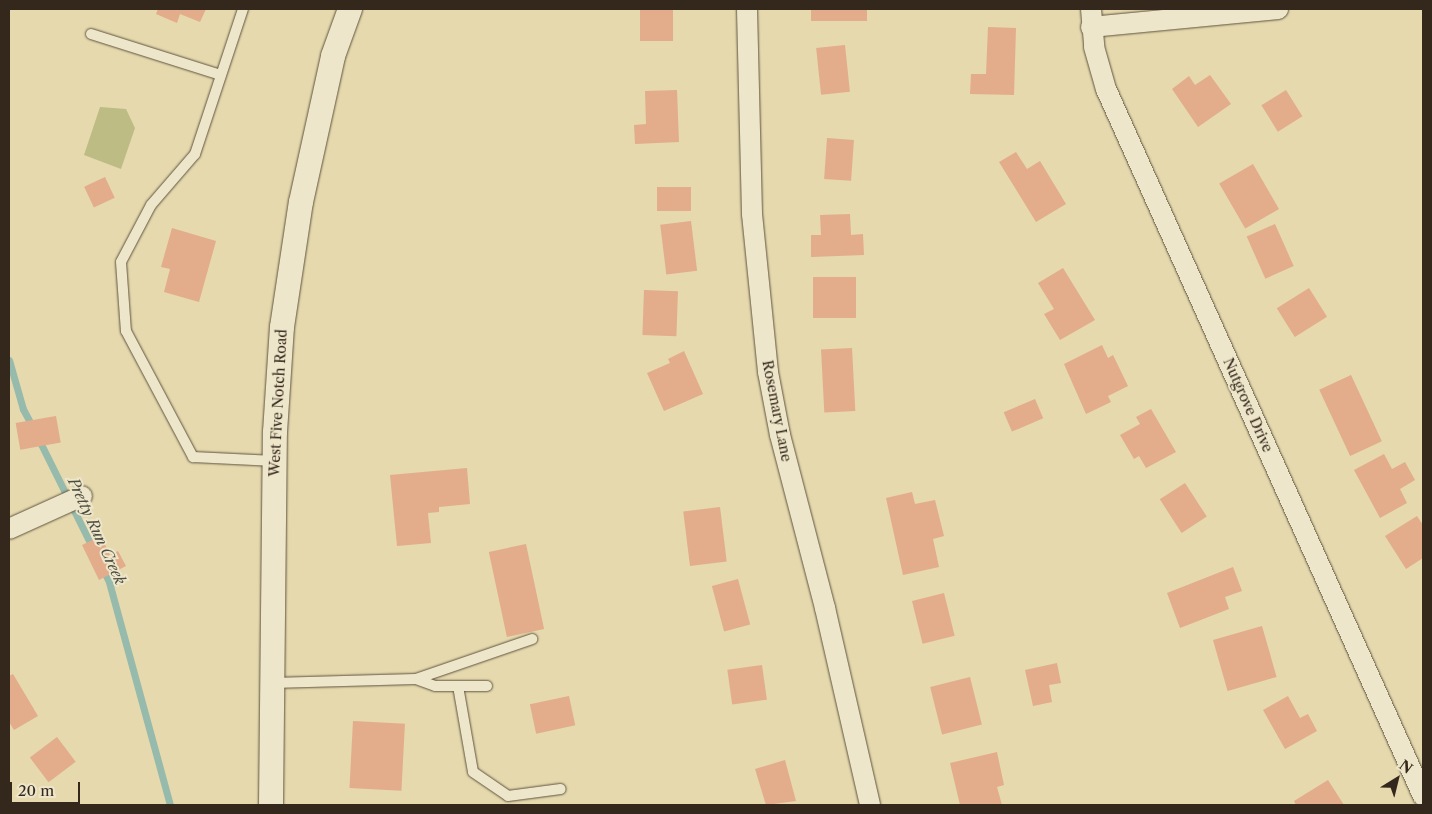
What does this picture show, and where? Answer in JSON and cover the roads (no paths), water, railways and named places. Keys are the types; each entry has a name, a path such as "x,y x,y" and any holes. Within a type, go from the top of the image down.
{"street":[{"name":"West Five Notch Road","path":"271,805 274,461 282,327 301,202 333,56 350,9"},
{"name":"Rosemary Lane","path":"748,9 752,214 768,372 780,435 825,608 870,805"},
{"path":"1091,18 1278,9"},
{"name":"Nutgrove Drive","path":"1091,18 1110,98 1423,796"},
{"path":"9,529 82,496"}],"lane":[{"path":"243,9 196,154 151,205 121,262 126,331 194,457 274,461"},
{"path":"91,34 221,75"},
{"path":"272,682 416,679 532,639"},
{"path":"416,679 434,686 487,686"},
{"path":"458,686 473,772 508,796 561,789"}],"waterway":[{"name":"Pretty Run Creek","path":"9,360 23,409 33,428"},
{"name":"Pretty Run Creek","path":"39,440 93,549"},
{"name":"Pretty Run Creek","path":"102,568 109,582 170,805"}]}
